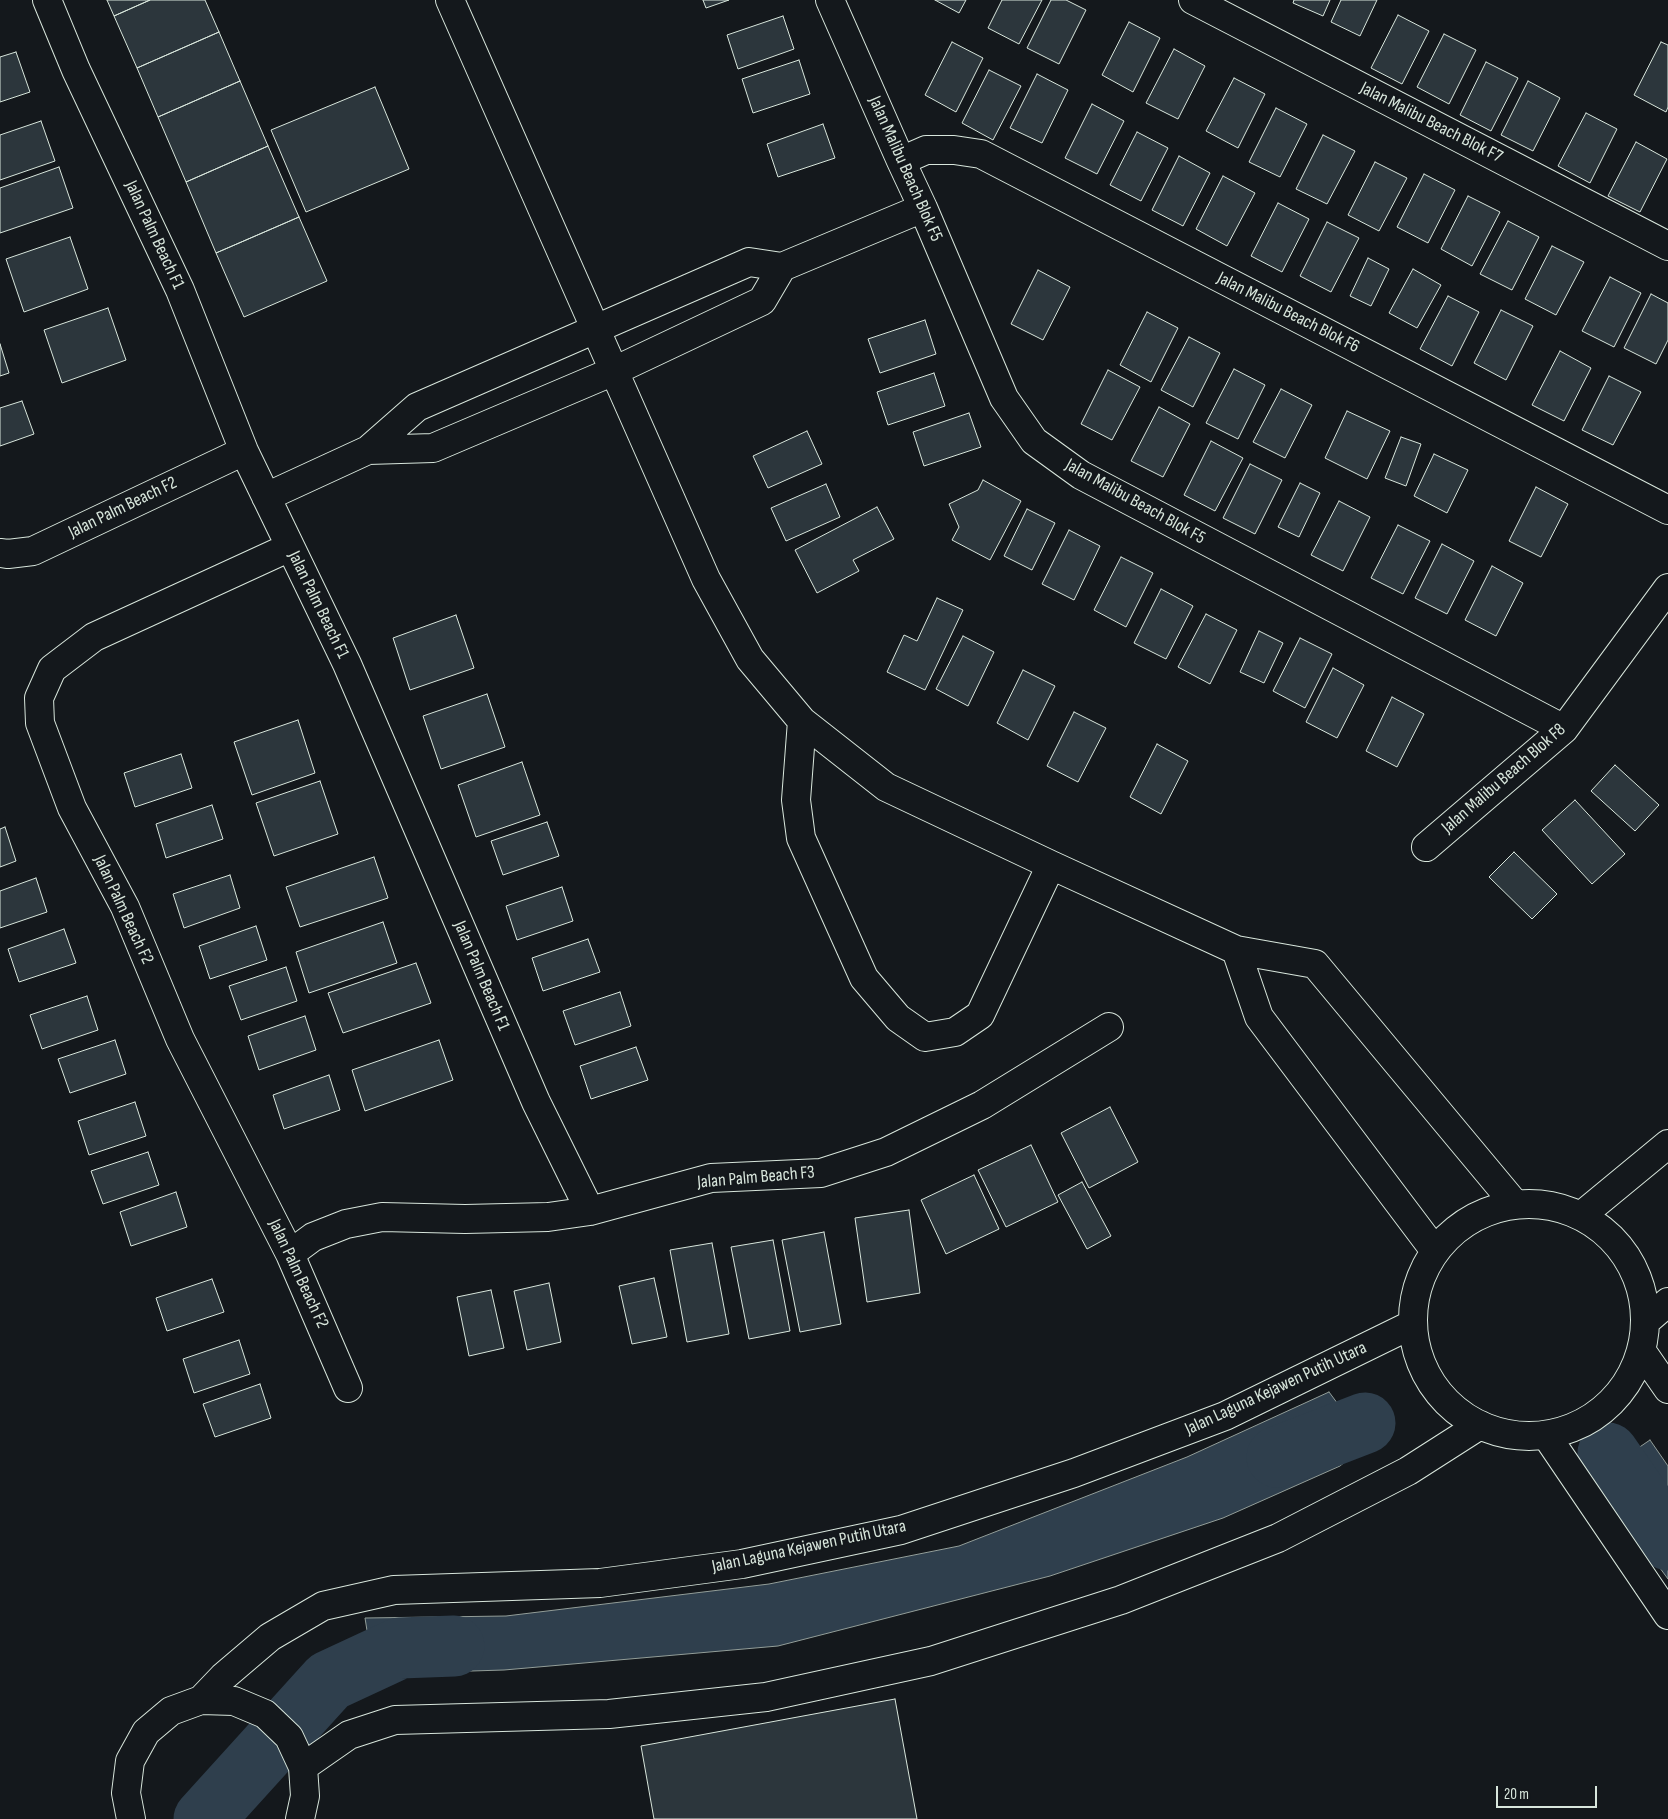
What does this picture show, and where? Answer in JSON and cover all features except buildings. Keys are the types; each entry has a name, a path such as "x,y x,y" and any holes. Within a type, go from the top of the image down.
{"street":[{"name":"Jalan Palm Beach F1","path":"47,0 76,70 180,290 244,451 346,664 536,1102 590,1211"},
{"path":"450,0 710,587 750,659 802,721 886,787 1236,950 1315,964 1514,1203"},
{"name":"Jalan Malibu Beach Blok F5","path":"830,0 923,208 1004,398 1034,441 1081,475 1564,729"},
{"name":"Jalan Malibu Beach Blok F7","path":"1193,0 1668,246"},
{"name":"Jalan Malibu Beach Blok F6","path":"901,161 926,150 954,150 981,154 1668,510"},
{"path":"266,497 368,450 417,407 749,262 782,267 923,208"},
{"path":"368,450 433,448 614,371 762,301 782,267"},
{"name":"Jalan Palm Beach F2","path":"0,553 33,551 244,451"},
{"name":"Jalan Palm Beach F2","path":"290,547 94,637 52,669 39,698 40,723 72,808 125,907 180,1039 290,1254 348,1388"},
{"name":"Jalan Malibu Beach Blok F8","path":"1426,847 1564,729 1668,588"},
{"path":"802,721 796,800 801,838 864,978 898,1018 925,1037 954,1032 980,1015 1051,865"},
{"path":"1236,950 1259,1017 1435,1251"},
{"name":"Jalan Palm Beach F3","path":"290,1254 313,1237 346,1224 382,1217 465,1219 548,1217 590,1211 711,1178 821,1173 886,1152 982,1105 1109,1026"},
{"path":"1582,1215 1668,1144"},
{"path":"1514,1203 1549,1204 1582,1215 1616,1242 1638,1280 1646,1322 1641,1350 1628,1382 1606,1407 1578,1426 1546,1435 1512,1435 1480,1425 1458,1412 1440,1394 1426,1373 1416,1349 1413,1324 1418,1285 1435,1251 1470,1218 1514,1203"},
{"path":"1646,1322 1668,1302"},
{"name":"Jalan Laguna Kejawen Putih Utara","path":"201,1700 223,1677 270,1637 323,1606 394,1590 600,1583 742,1564 902,1530 1074,1473 1225,1416 1413,1324"},
{"path":"1641,1350 1668,1389"},
{"path":"303,1767 349,1735 395,1720 609,1714 766,1697 931,1661 1122,1600 1278,1538 1408,1471 1480,1425"},
{"path":"1546,1435 1668,1615"},
{"path":"108,1819 129,1806 130,1761 146,1732 171,1711 201,1700 234,1701 265,1714 289,1737 303,1767 305,1796 300,1819"}],"water":[{"path":"1329,1392 1367,1443 1340,1466 1223,1518 1050,1576 778,1646 504,1670 374,1674 365,1618 506,1616 769,1584 959,1546 1187,1457"},
{"path":"1650,1440 1668,1466 1668,1579 1594,1478"}],"waterway":[{"path":"1277,1457 1365,1423"},
{"path":"1608,1453 1668,1540"},
{"path":"204,1819 329,1681 400,1648 454,1646"}]}
